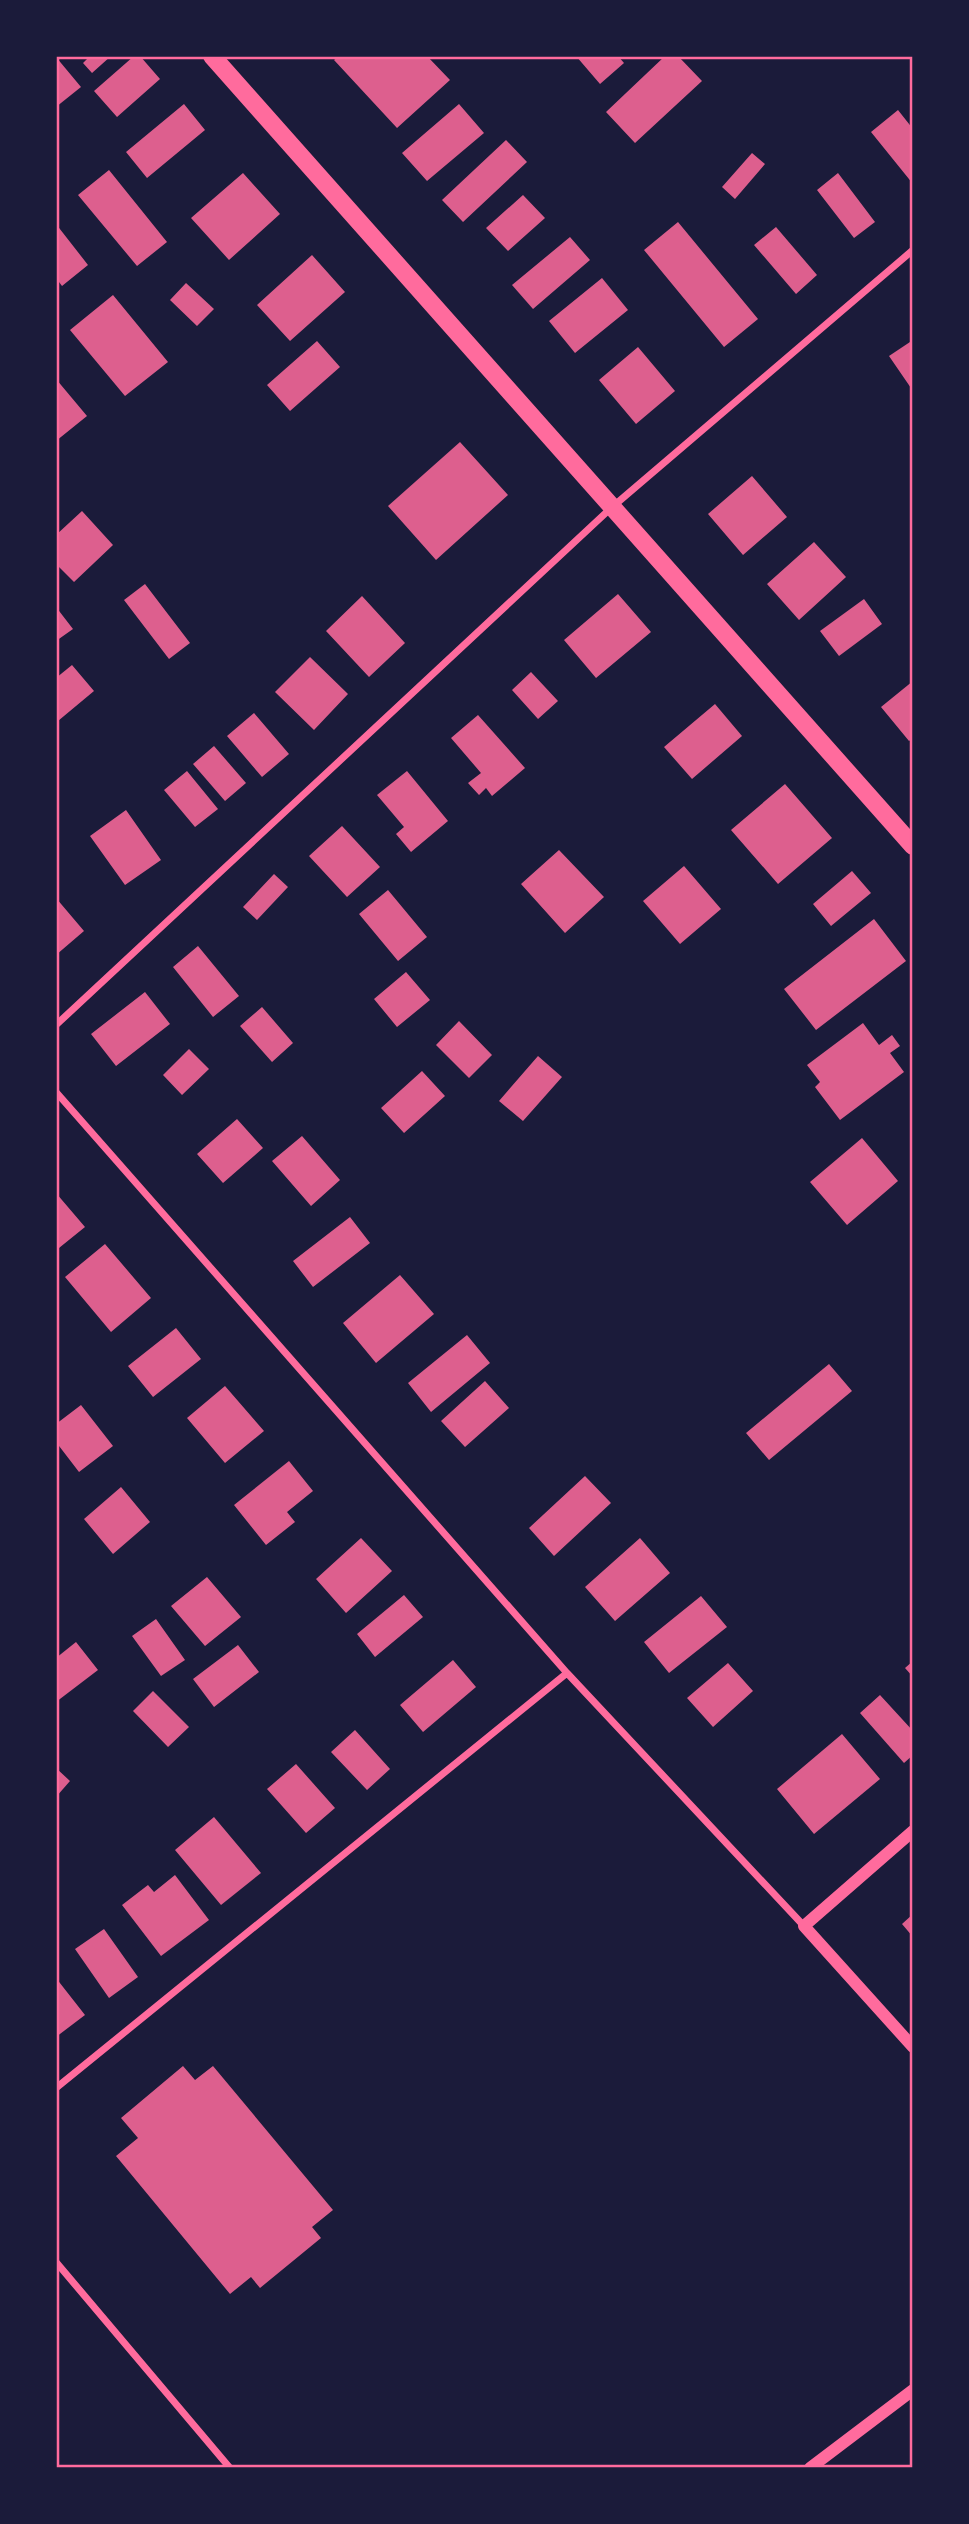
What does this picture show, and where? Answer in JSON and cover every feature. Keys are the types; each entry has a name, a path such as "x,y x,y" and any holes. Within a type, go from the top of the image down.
{"main road":[{"path":"212,56 610,509 913,846"}],"street":[{"path":"56,1026 610,509 913,250"},
{"path":"56,1092 567,1673 804,1926 913,2047"},
{"path":"56,2088 567,1673"},
{"path":"804,1926 913,1831"},
{"path":"56,2262 230,2468"},
{"path":"810,2468 913,2390"}],"building":[{"path":"90,56 111,56 92,73 83,63"},
{"path":"134,56 140,56 160,79 117,117 94,91"},
{"path":"339,56 427,56 450,80 397,128 334,60"},
{"path":"576,56 618,56 624,63 600,84"},
{"path":"665,56 678,56 702,81 635,143 606,112"},
{"path":"56,57 81,87 56,107"},
{"path":"184,104 205,130 147,178 126,152"},
{"path":"459,104 484,133 427,181 402,153"},
{"path":"898,110 913,129 913,184 871,132"},
{"path":"506,140 527,162 463,222 442,200"},
{"path":"752,153 765,164 735,199 722,187"},
{"path":"109,170 167,242 137,266 78,195"},
{"path":"243,173 280,214 229,260 191,218"},
{"path":"838,173 875,222 854,238 817,190"},
{"path":"523,195 545,218 508,251 486,228"},
{"path":"678,222 758,319 724,347 644,250"},
{"path":"56,224 88,265 62,286 56,278"},
{"path":"776,227 817,275 796,294 754,245"},
{"path":"570,237 590,260 533,309 512,285"},
{"path":"312,255 345,292 290,341 257,305"},
{"path":"602,278 628,310 575,353 549,321"},
{"path":"186,283 214,309 197,326 170,300"},
{"path":"113,295 168,362 125,396 70,330"},
{"path":"913,340 913,391 889,356"},
{"path":"317,341 340,367 290,411 267,385"},
{"path":"638,347 675,391 636,424 599,380"},
{"path":"56,379 87,416 56,441"},
{"path":"460,442 508,495 436,560 388,506"},
{"path":"752,476 787,517 743,555 708,514"},
{"path":"82,511 113,545 74,582 56,564 56,535"},
{"path":"814,542 846,577 799,620 767,584"},
{"path":"145,584 190,643 169,659 124,600"},
{"path":"618,594 651,632 596,678 564,640"},
{"path":"362,596 405,643 369,677 326,631"},
{"path":"864,599 882,624 839,656 820,631"},
{"path":"56,607 73,629 56,641"},
{"path":"310,657 348,694 314,730 275,692"},
{"path":"72,665 94,691 58,721 56,678"},
{"path":"531,672 558,701 538,719 512,690"},
{"path":"913,681 913,738 909,741 881,707"},
{"path":"715,704 742,736 692,779 664,747"},
{"path":"254,713 289,754 262,777 227,736"},
{"path":"478,715 525,768 492,796 486,788 479,795 468,783 481,773 451,738"},
{"path":"214,746 246,783 225,801 193,764"},
{"path":"187,771 218,809 195,827 164,790"},
{"path":"407,771 448,821 411,852 396,834 404,827 377,795"},
{"path":"785,784 832,838 778,884 731,830"},
{"path":"126,810 161,860 125,885 90,836"},
{"path":"342,826 380,867 347,897 309,856"},
{"path":"559,850 604,897 565,933 521,884"},
{"path":"684,866 721,909 680,944 643,901"},
{"path":"852,871 871,893 831,926 813,904"},
{"path":"274,874 288,887 257,920 243,907"},
{"path":"388,890 427,937 398,961 359,914"},
{"path":"56,898 84,931 56,955"},
{"path":"874,919 906,961 816,1030 784,989"},
{"path":"198,946 239,996 213,1017 173,967"},
{"path":"406,972 430,1000 397,1027 374,999"},
{"path":"145,992 170,1024 116,1066 91,1034"},
{"path":"262,1007 293,1043 272,1062 240,1026"},
{"path":"459,1021 492,1055 469,1078 436,1045"},
{"path":"863,1023 879,1045 892,1035 900,1046 890,1053 904,1072 840,1120 815,1087 820,1082 807,1065"},
{"path":"189,1049 209,1069 182,1095 163,1075"},
{"path":"538,1056 562,1077 523,1121 499,1101"},
{"path":"422,1071 445,1096 404,1133 381,1108"},
{"path":"237,1119 263,1148 223,1183 197,1154"},
{"path":"302,1136 340,1180 311,1206 272,1161"},
{"path":"862,1138 898,1181 847,1225 810,1182"},
{"path":"56,1193 85,1227 59,1248 56,1244"},
{"path":"350,1217 370,1243 313,1287 293,1261"},
{"path":"105,1244 151,1298 111,1332 65,1277"},
{"path":"400,1275 434,1314 376,1363 343,1323"},
{"path":"176,1328 201,1359 153,1397 128,1366"},
{"path":"467,1335 490,1363 431,1412 408,1383"},
{"path":"829,1364 852,1391 769,1460 746,1433"},
{"path":"485,1381 509,1408 465,1447 441,1421"},
{"path":"225,1386 264,1431 225,1463 187,1418"},
{"path":"81,1405 113,1446 79,1472 56,1442 56,1424"},
{"path":"289,1461 313,1491 287,1512 295,1522 266,1545 234,1505"},
{"path":"585,1476 611,1503 554,1556 529,1528"},
{"path":"121,1487 150,1522 113,1554 84,1519"},
{"path":"361,1538 392,1571 346,1613 316,1579"},
{"path":"640,1538 670,1573 615,1621 585,1587"},
{"path":"207,1577 241,1617 205,1646 171,1606"},
{"path":"404,1595 423,1617 375,1657 357,1634"},
{"path":"701,1596 727,1627 669,1673 644,1642"},
{"path":"156,1619 185,1660 161,1676 132,1636"},
{"path":"76,1642 98,1670 56,1702 56,1658"},
{"path":"238,1645 259,1672 214,1707 193,1679"},
{"path":"453,1660 476,1687 423,1732 400,1705"},
{"path":"913,1661 913,1677 905,1668"},
{"path":"728,1663 753,1691 713,1727 687,1698"},
{"path":"153,1691 189,1727 168,1747 133,1711"},
{"path":"880,1695 913,1731 913,1755 904,1763 860,1713"},
{"path":"355,1730 390,1769 367,1790 331,1752"},
{"path":"842,1734 880,1779 814,1834 777,1789"},
{"path":"296,1764 335,1808 306,1833 267,1789"},
{"path":"56,1768 70,1781 56,1797"},
{"path":"214,1817 261,1873 221,1905 175,1850"},
{"path":"175,1875 209,1920 161,1956 122,1905 148,1885 154,1892"},
{"path":"913,1914 913,1937 902,1924"},
{"path":"104,1929 138,1977 109,1998 75,1949"},
{"path":"56,1978 85,2015 56,2037"},
{"path":"183,2066 195,2080 213,2066 333,2210 312,2227 321,2238 260,2288 251,2277 230,2294 116,2156 138,2138 121,2118"}]}
